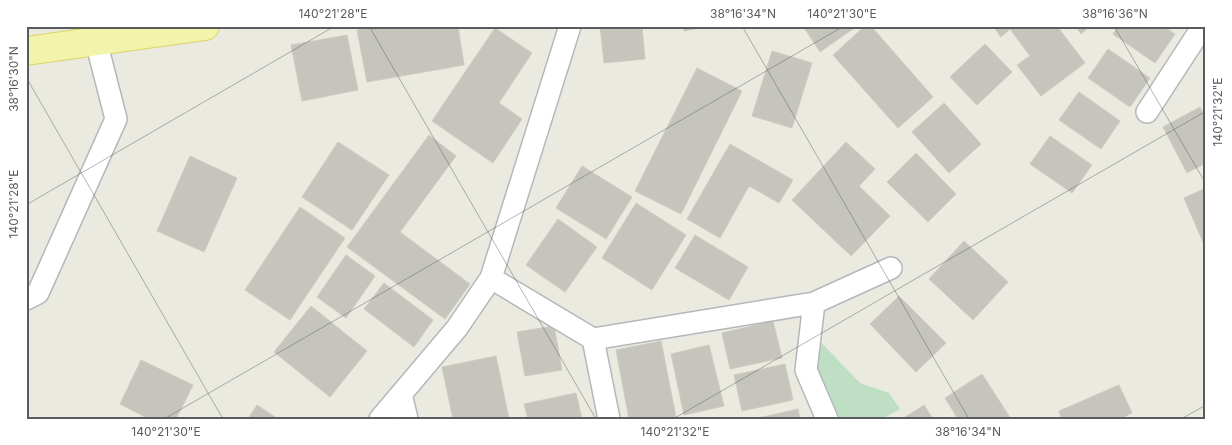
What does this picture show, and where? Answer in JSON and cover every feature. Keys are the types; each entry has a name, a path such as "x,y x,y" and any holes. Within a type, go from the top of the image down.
{"main road":[{"path":"26,51 205,26"}],"lane":[{"path":"380,419 457,328 491,278 570,26"},
{"path":"1147,112 1203,26"},
{"path":"26,299 38,293 116,119 96,41"},
{"path":"491,278 593,339 814,303 890,268"},
{"path":"814,303 806,370 827,419"},
{"path":"593,339 609,419"},
{"path":"401,394 407,419"}],"green space":[{"path":"811,332 860,383 889,393 900,409 882,419 827,419 806,370"}],"building":[{"path":"381,26 458,26 464,65 367,82 357,30"},
{"path":"600,26 642,26 645,59 604,63"},
{"path":"683,26 712,26 684,31"},
{"path":"803,26 857,26 820,52"},
{"path":"865,26 871,26 933,97 898,128 833,55"},
{"path":"993,26 1057,26 1085,63 1041,96 1017,65 1030,56 1010,29 1001,37"},
{"path":"1075,26 1090,26 1081,34"},
{"path":"1118,26 1163,26 1175,34 1155,63 1113,34"},
{"path":"495,28 532,53 499,103 522,119 493,163 432,121"},
{"path":"347,35 358,90 302,101 291,45"},
{"path":"985,44 1012,72 977,105 950,77"},
{"path":"1108,49 1150,78 1130,107 1088,78"},
{"path":"772,51 812,63 792,128 752,116"},
{"path":"697,68 742,91 681,214 635,191"},
{"path":"1079,92 1120,121 1101,149 1059,120"},
{"path":"944,103 981,144 949,173 912,132"},
{"path":"1200,107 1206,118 1206,163 1187,173 1163,127"},
{"path":"429,135 456,156 400,232 470,284 445,319 347,247"},
{"path":"1050,136 1092,165 1072,193 1030,164"},
{"path":"338,142 389,175 352,230 302,197"},
{"path":"846,142 875,169 859,186 890,216 851,256 792,200"},
{"path":"730,144 793,180 779,203 749,186 720,238 687,219"},
{"path":"916,153 956,194 928,222 887,182"},
{"path":"190,156 237,178 204,252 157,231"},
{"path":"582,166 632,197 606,239 556,208"},
{"path":"1206,188 1206,249 1184,198"},
{"path":"636,203 686,235 652,290 602,258"},
{"path":"300,207 345,238 290,320 245,290"},
{"path":"558,219 597,247 565,292 526,265"},
{"path":"695,235 748,267 729,300 675,268"},
{"path":"964,241 1008,282 973,320 929,279"},
{"path":"346,255 375,276 346,318 317,297"},
{"path":"384,283 433,320 414,347 364,309"},
{"path":"899,296 946,343 916,372 870,324"},
{"path":"311,306 367,351 330,397 274,352"},
{"path":"773,321 782,358 730,369 722,333"},
{"path":"554,326 562,370 525,376 517,332"},
{"path":"661,341 676,417 629,419 616,350"},
{"path":"709,345 724,406 684,415 671,354"},
{"path":"496,356 509,419 453,419 442,367"},
{"path":"141,360 193,385 176,419 149,419 120,404"},
{"path":"785,364 793,400 742,411 734,375"},
{"path":"982,374 1011,419 958,419 945,398"},
{"path":"1119,385 1132,413 1120,419 1062,419 1059,411"},
{"path":"576,393 582,419 528,419 524,404"},
{"path":"257,405 278,419 248,419"},
{"path":"924,405 933,419 902,419"},
{"path":"798,409 800,419 754,419"}]}
